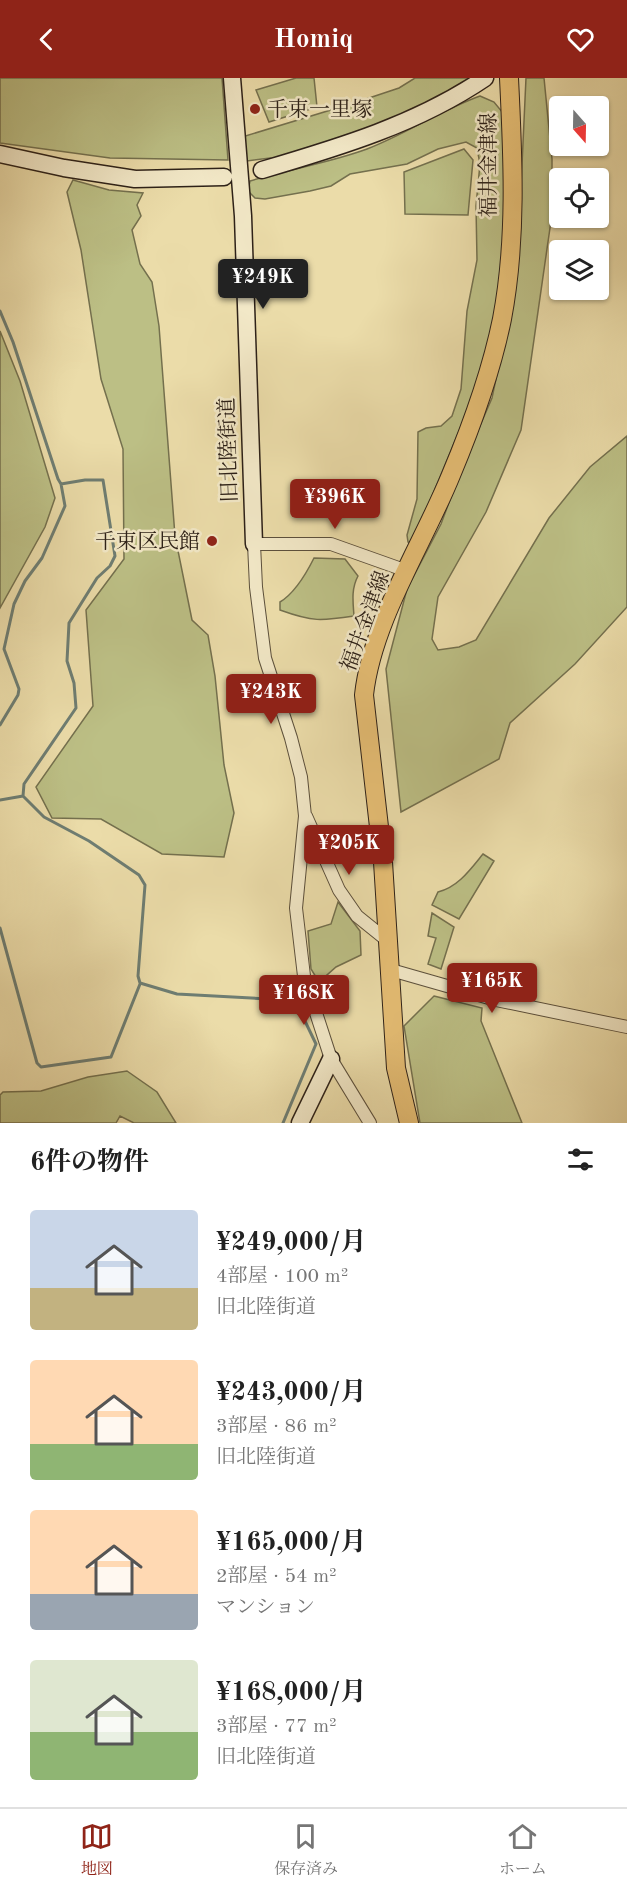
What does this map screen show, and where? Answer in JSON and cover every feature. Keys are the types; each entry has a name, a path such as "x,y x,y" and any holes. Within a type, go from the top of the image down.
{"main road":[{"name":"福井金津線","path":"409,1123 396,1068 383,862 364,695 368,669 378,639 434,515 477,409 502,318 509,266 513,187 509,78"}],"street":[{"name":"旧北陸街道","path":"232,78 243,216 256,587 265,658 291,738 301,777 306,816 296,908 304,976 331,1059 370,1123"},
{"path":"262,170 339,148 387,130 430,110 485,78"},
{"path":"0,154 64,168 135,179 224,177"},
{"path":"254,544 331,544 407,571"},
{"name":"旧北陸街道","path":"306,816 339,890 357,916 388,941"},
{"path":"391,970 496,1000 627,1027"},
{"path":"300,1123 331,1059"}],"green space":[{"path":"0,78 222,78 228,160 110,158 0,143"},
{"path":"296,78 314,78 317,107 269,122 256,90"},
{"path":"415,78 471,78 426,104 354,134 280,161 270,158 247,161 242,137 399,88"},
{"path":"526,78 544,78 549,156 552,156 552,159 552,168 549,168 550,228 521,430 486,512 438,597 432,639 438,650 459,647 476,640 549,518 590,467 627,436 627,607 575,664 510,723 499,759 401,812 386,669 407,589 441,524 492,398 513,298"},
{"path":"480,96 494,102 503,113 504,248 497,308 484,364 467,412 412,544 408,542 407,535 417,499 418,432 426,428 441,426 452,416 461,389 467,311 477,260 476,206 480,164 477,148 466,142 438,149 407,164 350,174 331,186 310,191 265,199 255,198 248,191 250,181 367,149"},
{"path":"464,149 473,160 468,215 405,214 404,172"},
{"path":"73,180 109,190 143,193 137,205 141,216 132,230 140,264 152,282 159,326 175,536 192,620 208,635 215,676 224,765 234,813 224,857 162,854 101,819 52,818 36,787 93,706 86,610 124,559 123,449 101,379 81,250 67,192"},
{"path":"0,331 20,381 55,498 45,527 0,608"},
{"path":"314,558 345,559 358,576 353,591 354,616 317,619 301,617 280,610 280,602 304,577"},
{"path":"483,854 494,861 459,919 432,905 438,892 458,882"},
{"path":"338,902 360,931 361,955 336,967 319,982 311,969 308,931 331,924"},
{"path":"432,913 454,927 441,969 428,964 436,938 428,936"},
{"path":"434,996 482,1008 481,1021 522,1123 420,1123 404,1026"},
{"path":"127,1071 157,1092 176,1123 134,1123 120,1116 116,1123 0,1123 0,1095 3,1092 41,1091 88,1077"}],"waterway":[{"path":"0,311 13,342 61,484 103,480 115,556 110,566 97,578 69,623 67,661 74,683 76,708 24,784 23,796 44,817 89,841 139,875 145,885 138,976 140,983 177,994 268,999 303,1017 316,1044 283,1123"},
{"path":"0,725 18,695 19,689 4,649 14,604 25,581 42,558 65,506 61,484"},
{"path":"0,800 23,796"},
{"path":"0,928 37,1063 41,1067 111,1057 140,984"}],"place":[{"name":"千束一里塚","path":"255,109"},
{"name":"千束区民館","path":"212,541"}]}
